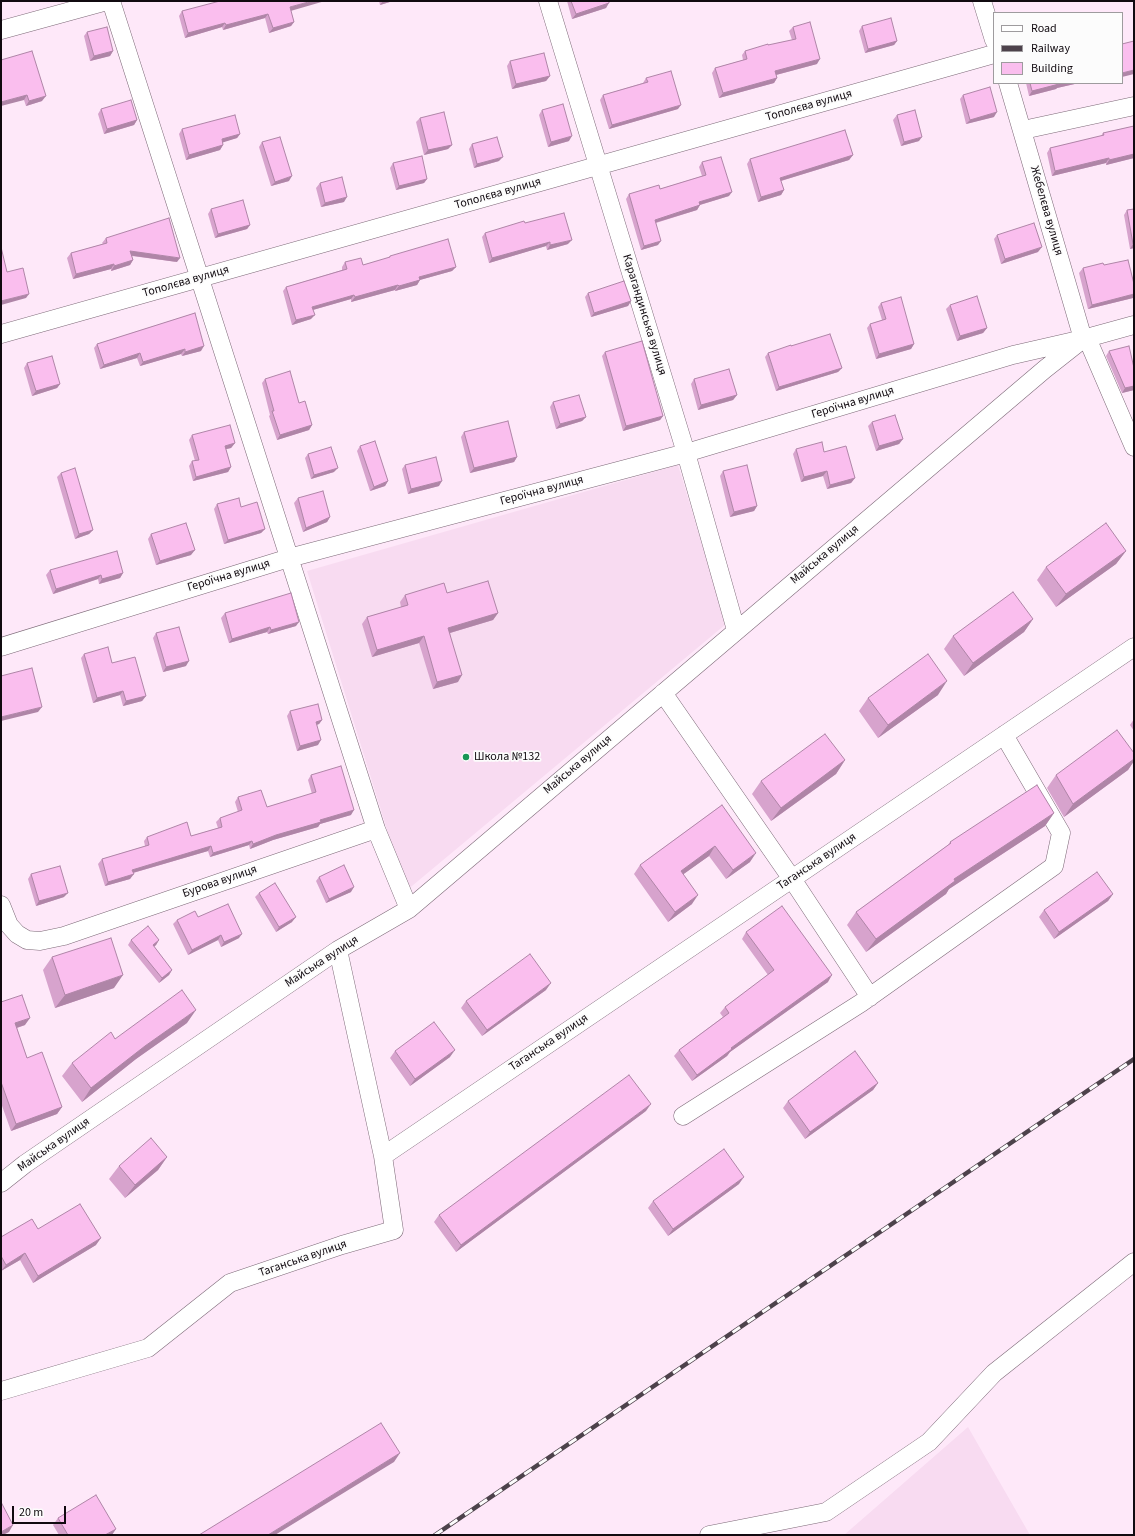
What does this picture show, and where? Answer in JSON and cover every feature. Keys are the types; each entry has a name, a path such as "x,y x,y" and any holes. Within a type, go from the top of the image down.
{"street":[{"path":"1,30 107,1"},
{"path":"111,1 376,829 409,909"},
{"name":"Карагандинська вулиця","path":"548,1 686,453 736,630"},
{"path":"982,1 993,37"},
{"name":"Тополєва вулиця","path":"1,334 993,54"},
{"name":"Жебелєва вулиця","path":"1008,84 1085,339 1134,447"},
{"path":"1023,130 1134,106"},
{"name":"Майська вулиця","path":"1,1183 25,1164 338,950 409,909 1045,369 1085,339 1134,324"},
{"name":"Героїчна вулиця","path":"1,647 289,558 686,453 1013,355 1085,339"},
{"name":"Таганська вулиця","path":"1,1391 148,1348 230,1283 342,1245 394,1230 383,1156 1134,647"},
{"path":"663,693 792,879 870,997"},
{"path":"683,1116 870,997 1054,866 1061,833 1004,735"},
{"name":"Бурова вулиця","path":"1,905 9,925 17,934 27,940 40,941 64,936 376,829"},
{"path":"338,950 383,1156"},
{"path":"1,1171 25,1164"},
{"path":"709,1535 826,1512 929,1442 994,1373 1134,1262"}],"shaded area":[{"name":"Школа №132","path":"678,465 726,624 406,891 307,571"},
{"path":"968,1427 1030,1535 844,1535"}],"building":[{"path":"220,1 312,1 290,7 294,22 273,28 268,14 188,33 182,11"},
{"path":"571,1 609,1 609,3 576,14"},
{"path":"891,18 897,41 868,49 862,26"},
{"path":"810,22 820,59 775,71 777,78 723,93 715,68 747,59 745,51 768,44 796,39 793,27"},
{"path":"107,27 113,51 94,56 87,32"},
{"path":"1134,41 1134,70 1123,73 1123,44"},
{"path":"32,51 46,96 29,101 27,95 1,102 1,60"},
{"path":"544,53 550,76 516,84 510,61"},
{"path":"671,71 681,105 612,125 603,95 648,82 646,78"},
{"path":"1030,84 1059,84 1032,91"},
{"path":"990,87 997,112 970,120 963,95"},
{"path":"131,100 137,120 107,129 101,109"},
{"path":"563,104 572,136 551,142 542,110"},
{"path":"915,110 922,137 904,142 897,115"},
{"path":"444,112 452,145 428,150 420,118"},
{"path":"235,115 240,134 222,139 223,145 189,155 182,129"},
{"path":"1134,126 1134,154 1109,160 1109,158 1055,171 1050,148"},
{"path":"845,130 853,155 780,178 784,190 761,197 750,159"},
{"path":"280,137 292,176 275,182 262,142"},
{"path":"497,137 503,157 477,164 472,144"},
{"path":"422,156 427,179 399,186 393,163"},
{"path":"721,157 732,192 699,202 700,205 655,220 661,241 644,246 629,194 659,185 660,189 706,175 702,162"},
{"path":"342,177 347,197 325,203 320,183"},
{"path":"243,200 250,225 218,234 211,209"},
{"path":"1134,209 1134,244 1133,244 1127,210"},
{"path":"564,213 572,240 550,245 550,242 492,258 485,233 524,221 525,223"},
{"path":"169,218 180,258 130,251 133,260 114,266 114,264 76,274 71,253 107,243 106,238"},
{"path":"1034,223 1042,247 1005,259 997,235"},
{"path":"448,239 456,267 419,277 420,280 399,286 398,285 355,297 354,295 312,307 315,315 296,320 286,287 347,269 345,262 361,258 363,265"},
{"path":"1,247 7,272 23,268 29,294 1,301"},
{"path":"1128,260 1134,284 1134,294 1092,305 1083,268 1103,263 1104,265"},
{"path":"624,281 631,301 594,313 588,293"},
{"path":"977,296 987,328 960,336 950,305"},
{"path":"901,297 914,344 879,354 870,324 886,319 881,303"},
{"path":"195,313 204,346 185,352 185,349 143,362 140,353 104,365 97,344"},
{"path":"830,334 842,368 779,387 768,353"},
{"path":"642,341 663,416 626,426 605,352"},
{"path":"1129,346 1134,368 1134,386 1125,388 1109,351"},
{"path":"52,356 60,384 36,391 27,363"},
{"path":"729,369 737,395 701,405 694,379"},
{"path":"290,371 299,403 305,401 312,425 280,435 272,411 274,411 265,379"},
{"path":"579,395 586,417 560,424 553,402"},
{"path":"895,415 903,439 879,446 872,422"},
{"path":"508,421 517,457 474,468 464,432"},
{"path":"230,425 235,443 225,446 231,467 196,477 192,461 199,460 192,435"},
{"path":"375,441 388,481 374,487 360,446"},
{"path":"822,442 824,452 846,446 855,478 830,485 827,471 804,477 796,449"},
{"path":"331,447 338,468 314,475 308,454"},
{"path":"436,457 442,481 411,489 405,465"},
{"path":"747,465 757,506 734,512 723,471"},
{"path":"75,468 93,530 79,534 61,473"},
{"path":"323,491 330,517 306,528 298,498"},
{"path":"239,498 241,507 257,502 265,529 228,540 217,504"},
{"path":"186,523 195,550 160,561 151,534"},
{"path":"1106,523 1126,551 1066,594 1046,567"},
{"path":"117,551 123,573 102,579 101,575 56,589 50,570"},
{"path":"488,581 498,613 448,628 462,675 437,682 424,636 377,650 367,617 408,605 405,595 444,583 447,593"},
{"path":"1013,592 1033,619 973,663 953,636"},
{"path":"291,593 299,622 271,630 270,627 232,639 225,613"},
{"path":"179,627 189,661 166,667 156,633"},
{"path":"108,647 112,663 135,657 146,696 126,701 123,691 97,698 84,654"},
{"path":"928,654 947,681 888,725 868,698"},
{"path":"32,668 42,707 1,717 1,676"},
{"path":"318,704 322,720 316,722 321,740 300,746 290,711"},
{"path":"1117,730 1134,753 1134,759 1073,804 1056,775"},
{"path":"825,734 845,760 781,808 761,781"},
{"path":"341,766 354,810 320,820 321,822 276,835 253,844 252,841 213,853 211,846 132,870 134,874 108,882 102,859 149,845 147,837 187,822 191,836 222,827 220,818 242,810 238,797 261,790 267,807 316,792 311,775"},
{"path":"1037,785 1054,813 954,879 955,881 876,939 856,912 951,843 950,842"},
{"path":"722,805 756,853 733,870 715,846 681,871 698,895 675,912 640,865"},
{"path":"344,865 354,887 329,899 319,877"},
{"path":"60,866 68,893 39,901 31,874"},
{"path":"1097,872 1113,894 1059,932 1044,910"},
{"path":"275,883 296,917 279,927 259,893"},
{"path":"228,904 242,934 224,942 221,935 192,950 177,920 195,911 198,917"},
{"path":"782,906 832,975 731,1048 732,1049 697,1075 679,1050 729,1013 725,1007 774,970 746,932"},
{"path":"148,926 159,940 153,945 172,970 162,978 131,940"},
{"path":"111,938 123,975 65,995 52,957"},
{"path":"530,954 551,983 487,1030 466,1001"},
{"path":"182,990 196,1010 145,1046 91,1088 72,1063 111,1032 115,1039"},
{"path":"22,995 30,1018 15,1023 27,1058 42,1052 62,1107 16,1124 1,1082 1,1002"},
{"path":"434,1022 455,1050 415,1079 395,1051"},
{"path":"855,1051 878,1083 810,1132 788,1101"},
{"path":"629,1075 651,1104 461,1245 439,1215"},
{"path":"151,1138 167,1157 135,1185 119,1166"},
{"path":"724,1149 744,1177 673,1229 653,1201"},
{"path":"80,1204 101,1238 38,1276 25,1253 6,1265 1,1256 1,1237 32,1219 38,1229"},
{"path":"381,1423 400,1453 268,1535 199,1535"},
{"path":"96,1495 116,1529 105,1535 68,1535 58,1518"},
{"path":"1,1502 13,1525 1,1532"}],"railway":[{"path":"435,1535 1134,1059"}],"place":[{"name":"Школа №132","path":"466,757"}]}
